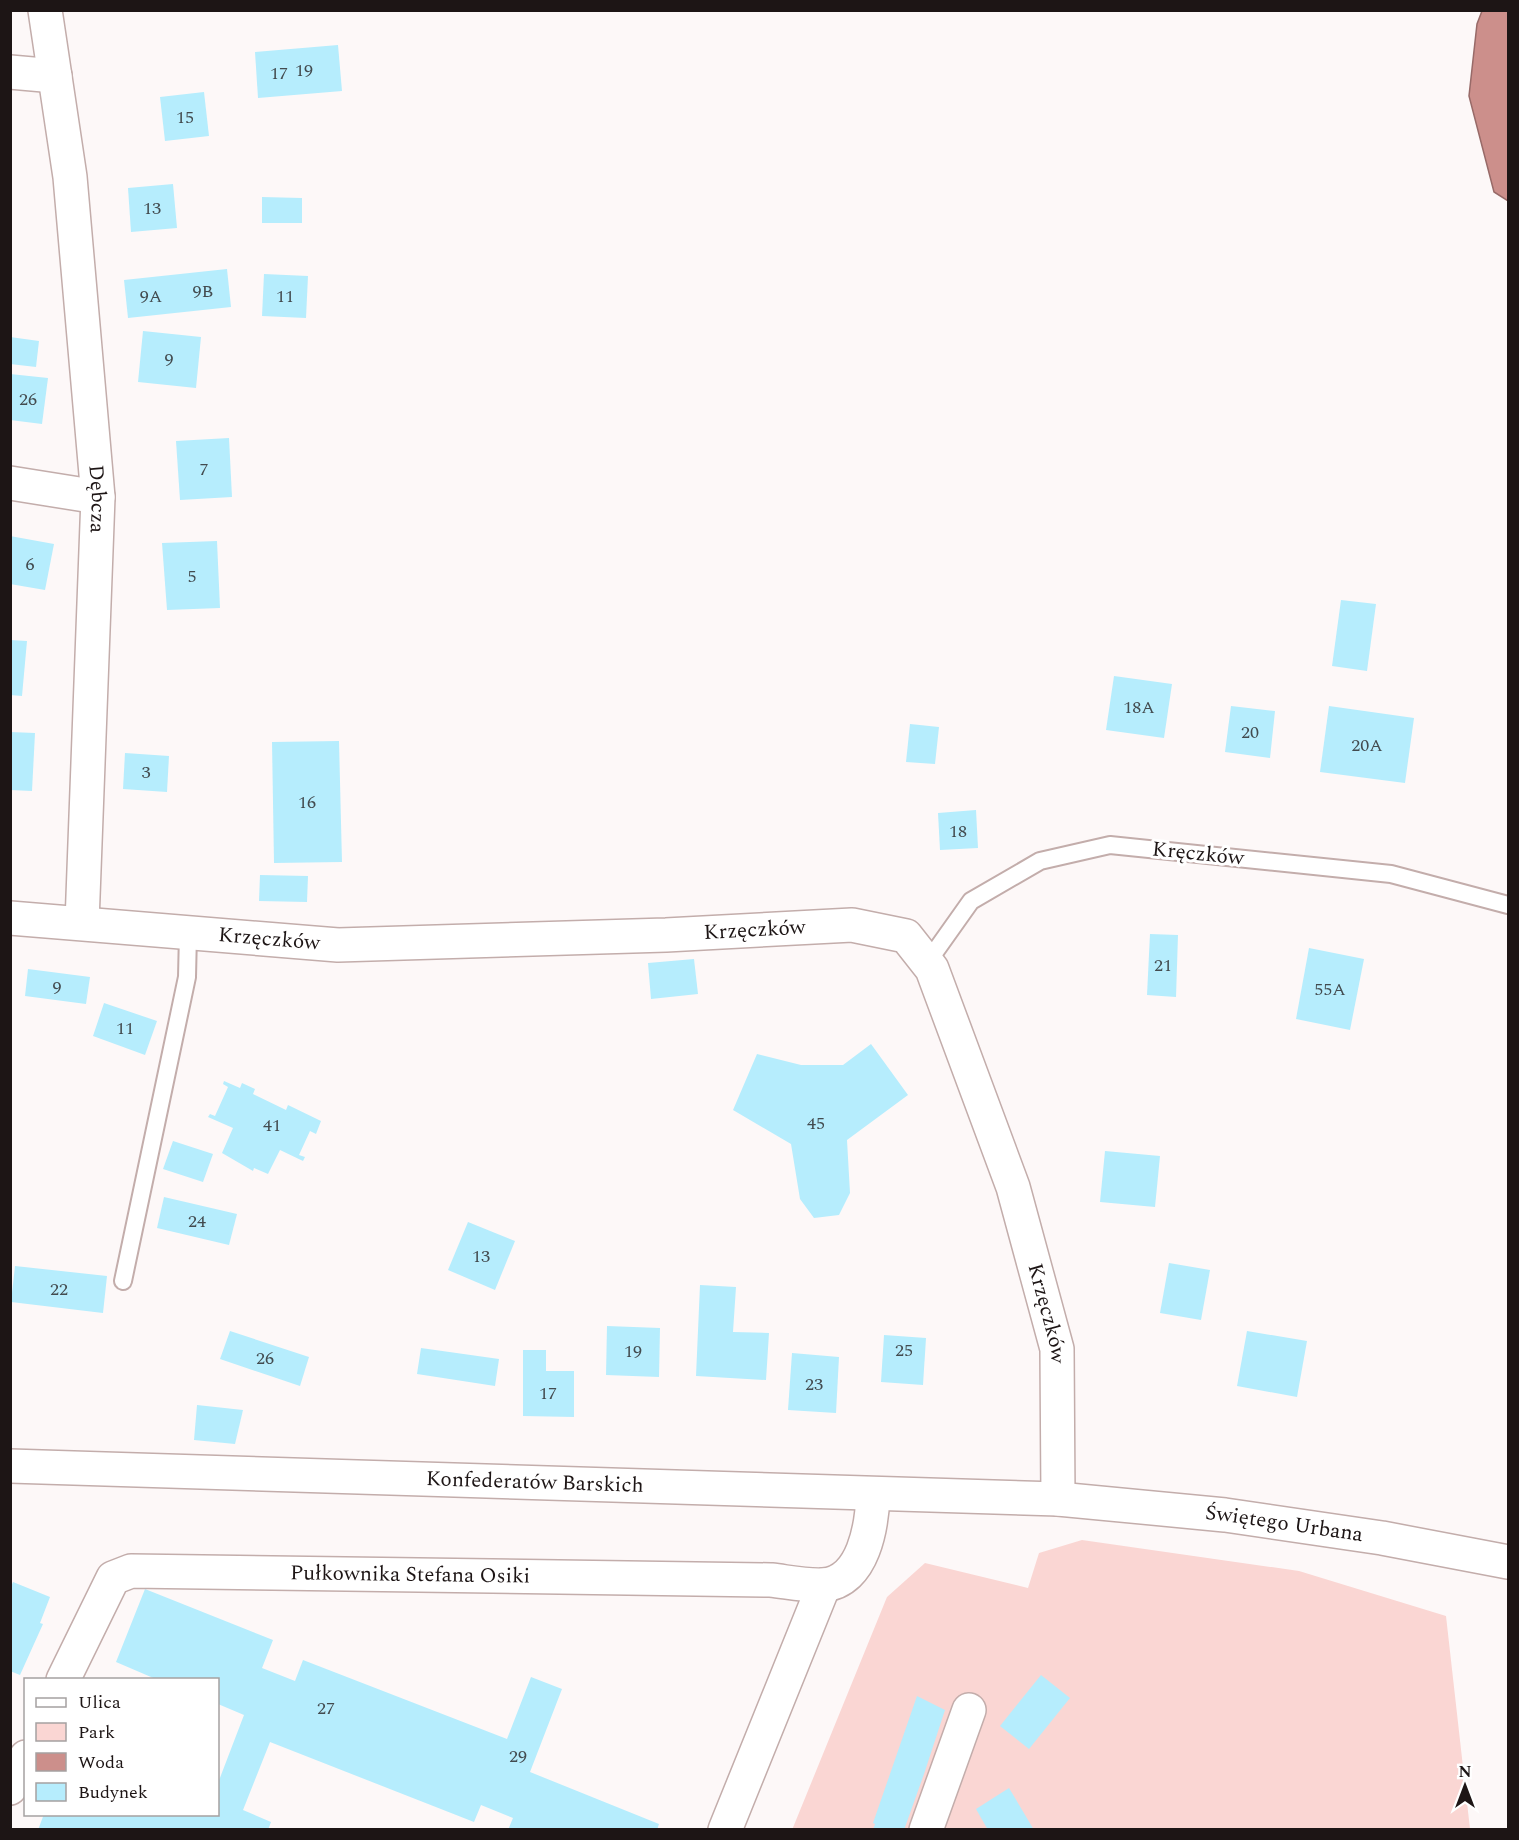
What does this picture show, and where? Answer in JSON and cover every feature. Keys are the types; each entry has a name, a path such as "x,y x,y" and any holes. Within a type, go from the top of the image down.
{"street":[{"name":"Dębcza","path":"45,10 70,177 98,497 82,923"},
{"path":"10,72 55,76"},
{"path":"10,483 98,497"},
{"name":"Krzęczków","path":"10,918 338,945 666,935 852,925 906,936 932,969 1013,1187 1057,1349 1058,1499"},
{"name":"Konfederatów Barskich","path":"10,1466 1058,1499"},
{"path":"725,1830 824,1585 842,1580 864,1551 872,1524 873,1494"},
{"name":"Świętego Urbana","path":"1058,1499 1225,1515 1382,1538 1509,1563"},
{"name":"Pułkownika Stefana Osiki","path":"64,1678 112,1578 131,1571 771,1580 824,1585"},
{"path":"926,1830 969,1710"},
{"path":"10,1788 24,1761"}],"lane":[{"name":"Kręczków","path":"927,963 971,901 1040,861 1110,845 1391,874 1509,905"},
{"path":"123,1281 186,977 188,933"}],"green space":[{"path":"1082,1540 1299,1571 1446,1616 1470,1829 792,1830 887,1597 925,1563 1028,1588 1039,1553"}],"water":[{"path":"1482,11 1508,11 1508,201 1494,192 1469,96 1477,24"}],"building":[{"path":"338,45 342,91 258,98 255,52"},
{"path":"204,92 209,136 165,141 160,97"},
{"path":"173,184 177,228 131,232 128,188"},
{"path":"262,197 302,198 302,223 262,223"},
{"path":"227,269 231,307 128,318 124,280"},
{"path":"264,274 308,276 306,318 262,316"},
{"path":"143,331 201,337 196,388 138,382"},
{"path":"10,337 39,341 36,367 10,364"},
{"path":"10,374 48,378 42,424 10,420"},
{"path":"229,438 232,497 180,500 176,441"},
{"path":"10,536 54,544 45,590 10,584"},
{"path":"217,541 220,608 167,610 162,543"},
{"path":"1341,600 1376,604 1367,671 1332,666"},
{"path":"10,640 27,641 22,696 10,695"},
{"path":"1114,676 1172,684 1164,738 1106,730"},
{"path":"1231,706 1275,711 1270,758 1225,752"},
{"path":"1329,706 1414,718 1405,783 1320,772"},
{"path":"910,724 939,727 935,764 906,762"},
{"path":"10,732 35,733 32,791 10,790"},
{"path":"339,741 342,862 274,863 272,742"},
{"path":"125,753 169,756 167,792 123,789"},
{"path":"976,810 978,848 940,850 938,813"},
{"path":"260,875 308,876 307,902 259,901"},
{"path":"1150,934 1178,935 1176,997 1147,995"},
{"path":"1309,948 1364,959 1350,1030 1296,1019"},
{"path":"694,959 698,994 651,999 648,963"},
{"path":"28,969 90,977 86,1004 25,996"},
{"path":"104,1003 157,1021 145,1055 93,1036"},
{"path":"871,1044 908,1095 847,1140 850,1193 839,1215 814,1218 800,1199 791,1144 733,1110 757,1054 801,1065 843,1065"},
{"path":"224,1081 240,1088 242,1083 255,1089 253,1094 286,1110 288,1105 321,1121 316,1134 310,1131 299,1155 305,1157 303,1161 280,1150 268,1174 254,1168 253,1171 222,1153 233,1128 208,1117 210,1114 215,1116 228,1087 223,1084"},
{"path":"173,1141 213,1154 203,1182 163,1169"},
{"path":"1105,1151 1160,1156 1155,1207 1100,1202"},
{"path":"164,1197 237,1214 229,1245 157,1228"},
{"path":"468,1222 515,1241 495,1290 448,1270"},
{"path":"1169,1263 1210,1270 1201,1320 1160,1313"},
{"path":"15,1266 107,1276 103,1313 11,1302"},
{"path":"700,1285 736,1287 733,1332 769,1333 766,1380 696,1376"},
{"path":"607,1326 660,1328 659,1377 606,1375"},
{"path":"230,1331 309,1357 300,1386 220,1359"},
{"path":"1247,1331 1307,1341 1297,1397 1237,1386"},
{"path":"884,1335 926,1338 923,1385 881,1382"},
{"path":"421,1348 499,1359 495,1386 417,1374"},
{"path":"523,1350 546,1350 546,1371 574,1371 574,1417 523,1416"},
{"path":"792,1353 839,1357 836,1413 788,1410"},
{"path":"197,1405 243,1410 235,1444 194,1440"},
{"path":"13,1582 50,1597 40,1623 43,1624 20,1675 10,1671 10,1589"},
{"path":"145,1589 273,1640 262,1668 295,1681 303,1660 507,1739 531,1677 562,1689 530,1772 659,1824 657,1830 508,1830 513,1818 481,1805 474,1822 270,1742 243,1810 271,1822 268,1830 38,1830 43,1816 219,1816 219,1780 244,1715 219,1704 219,1678 153,1678 116,1662"},
{"path":"1041,1675 1070,1698 1029,1749 1000,1726"},
{"path":"917,1696 945,1710 924,1774 904,1830 873,1830 875,1824 873,1823"},
{"path":"1009,1788 1034,1830 988,1830 976,1809"}]}
